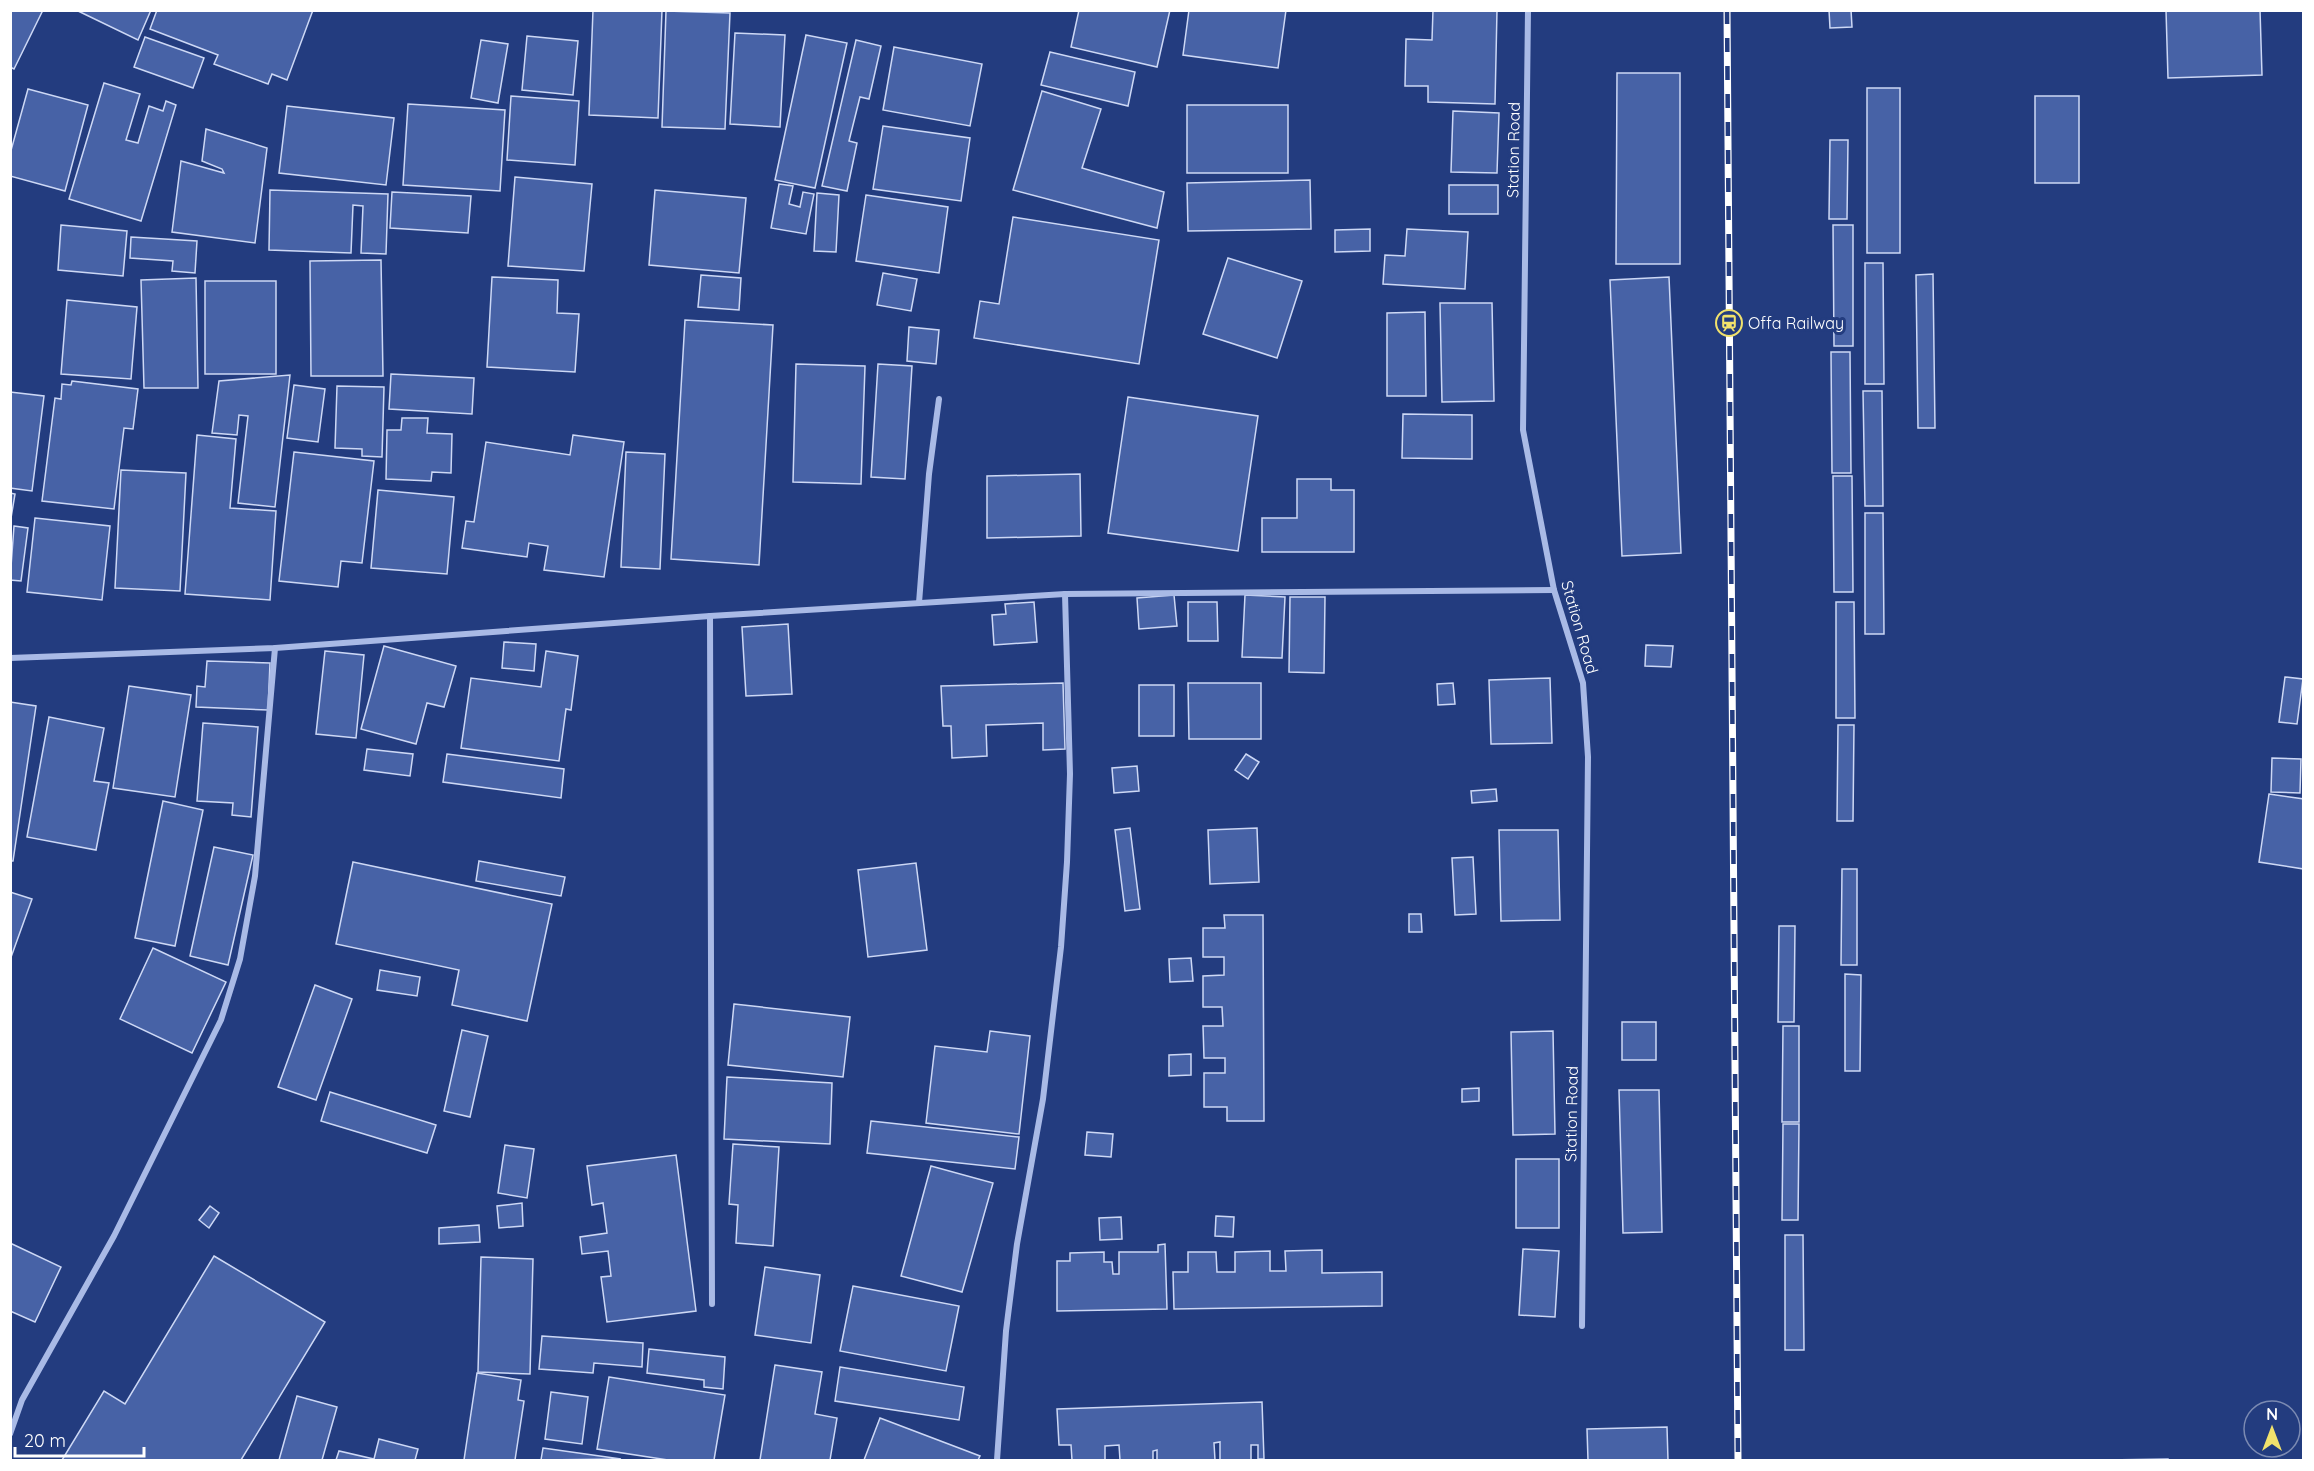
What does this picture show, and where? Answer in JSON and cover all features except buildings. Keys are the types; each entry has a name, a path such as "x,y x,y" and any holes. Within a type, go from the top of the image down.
{"street":[{"name":"Station Road","path":"1528,10 1523,430 1554,590 1583,683 1588,757 1582,1326"},
{"path":"920,603 929,474 939,399"},
{"path":"10,658 275,648 710,616 1065,594 1554,590"},
{"path":"997,1461 1006,1331 1017,1244 1043,1099 1061,947 1070,774 1065,594"},
{"path":"710,616 712,1304"},
{"path":"10,1434 22,1400 114,1236 221,1020 240,959 255,876 275,648"}],"railway":[{"path":"1727,10 1738,1460"}],"place":[{"name":"Offa Railway","path":"1729,323"}]}
